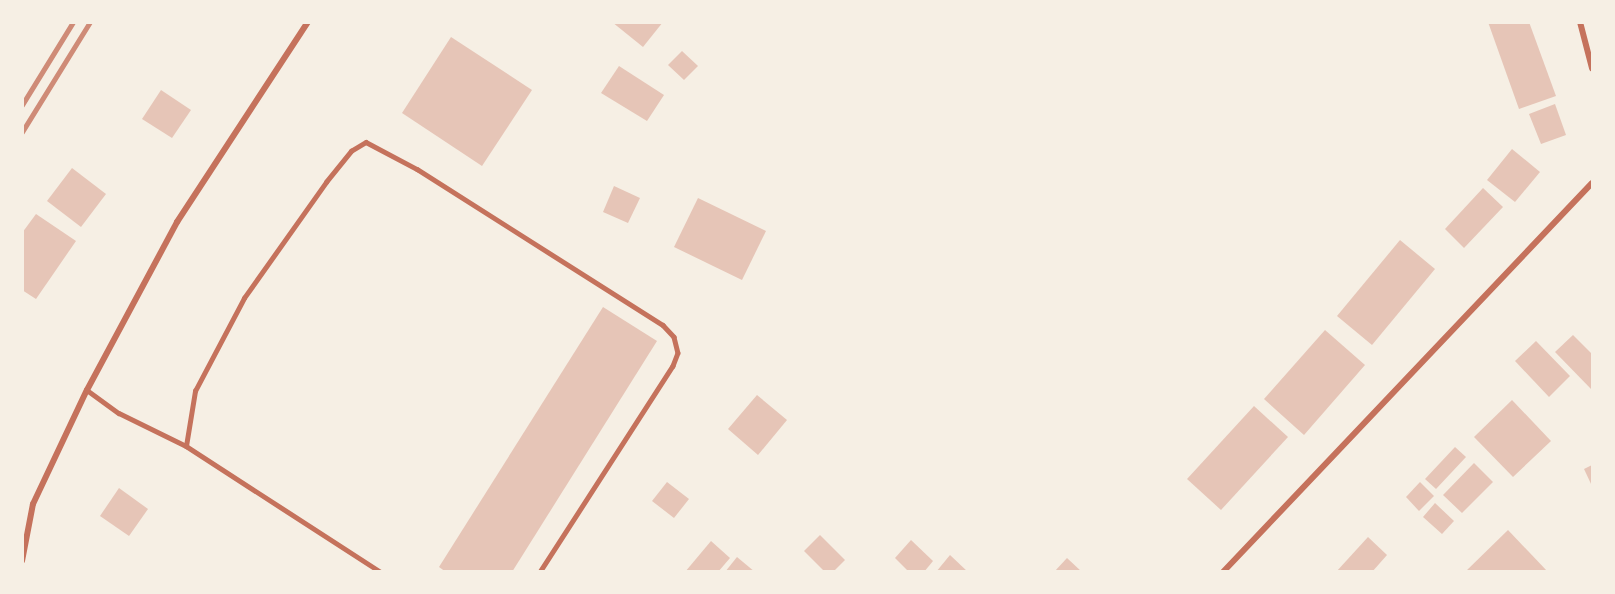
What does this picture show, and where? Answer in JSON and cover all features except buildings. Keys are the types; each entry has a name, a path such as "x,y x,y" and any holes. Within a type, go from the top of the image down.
{"street":[{"path":"22,561 33,504 87,390 177,222 308,22"},
{"path":"1580,22 1593,68"},
{"path":"1223,572 1593,183"}],"lane":[{"path":"186,446 195,391 244,298 326,182 351,151 366,142 417,169 663,325 674,338 678,353 673,366 540,572"},
{"path":"87,390 119,413 186,446 381,572"}],"railway":[{"path":"22,105 73,22"},
{"path":"22,132 90,22"}]}
